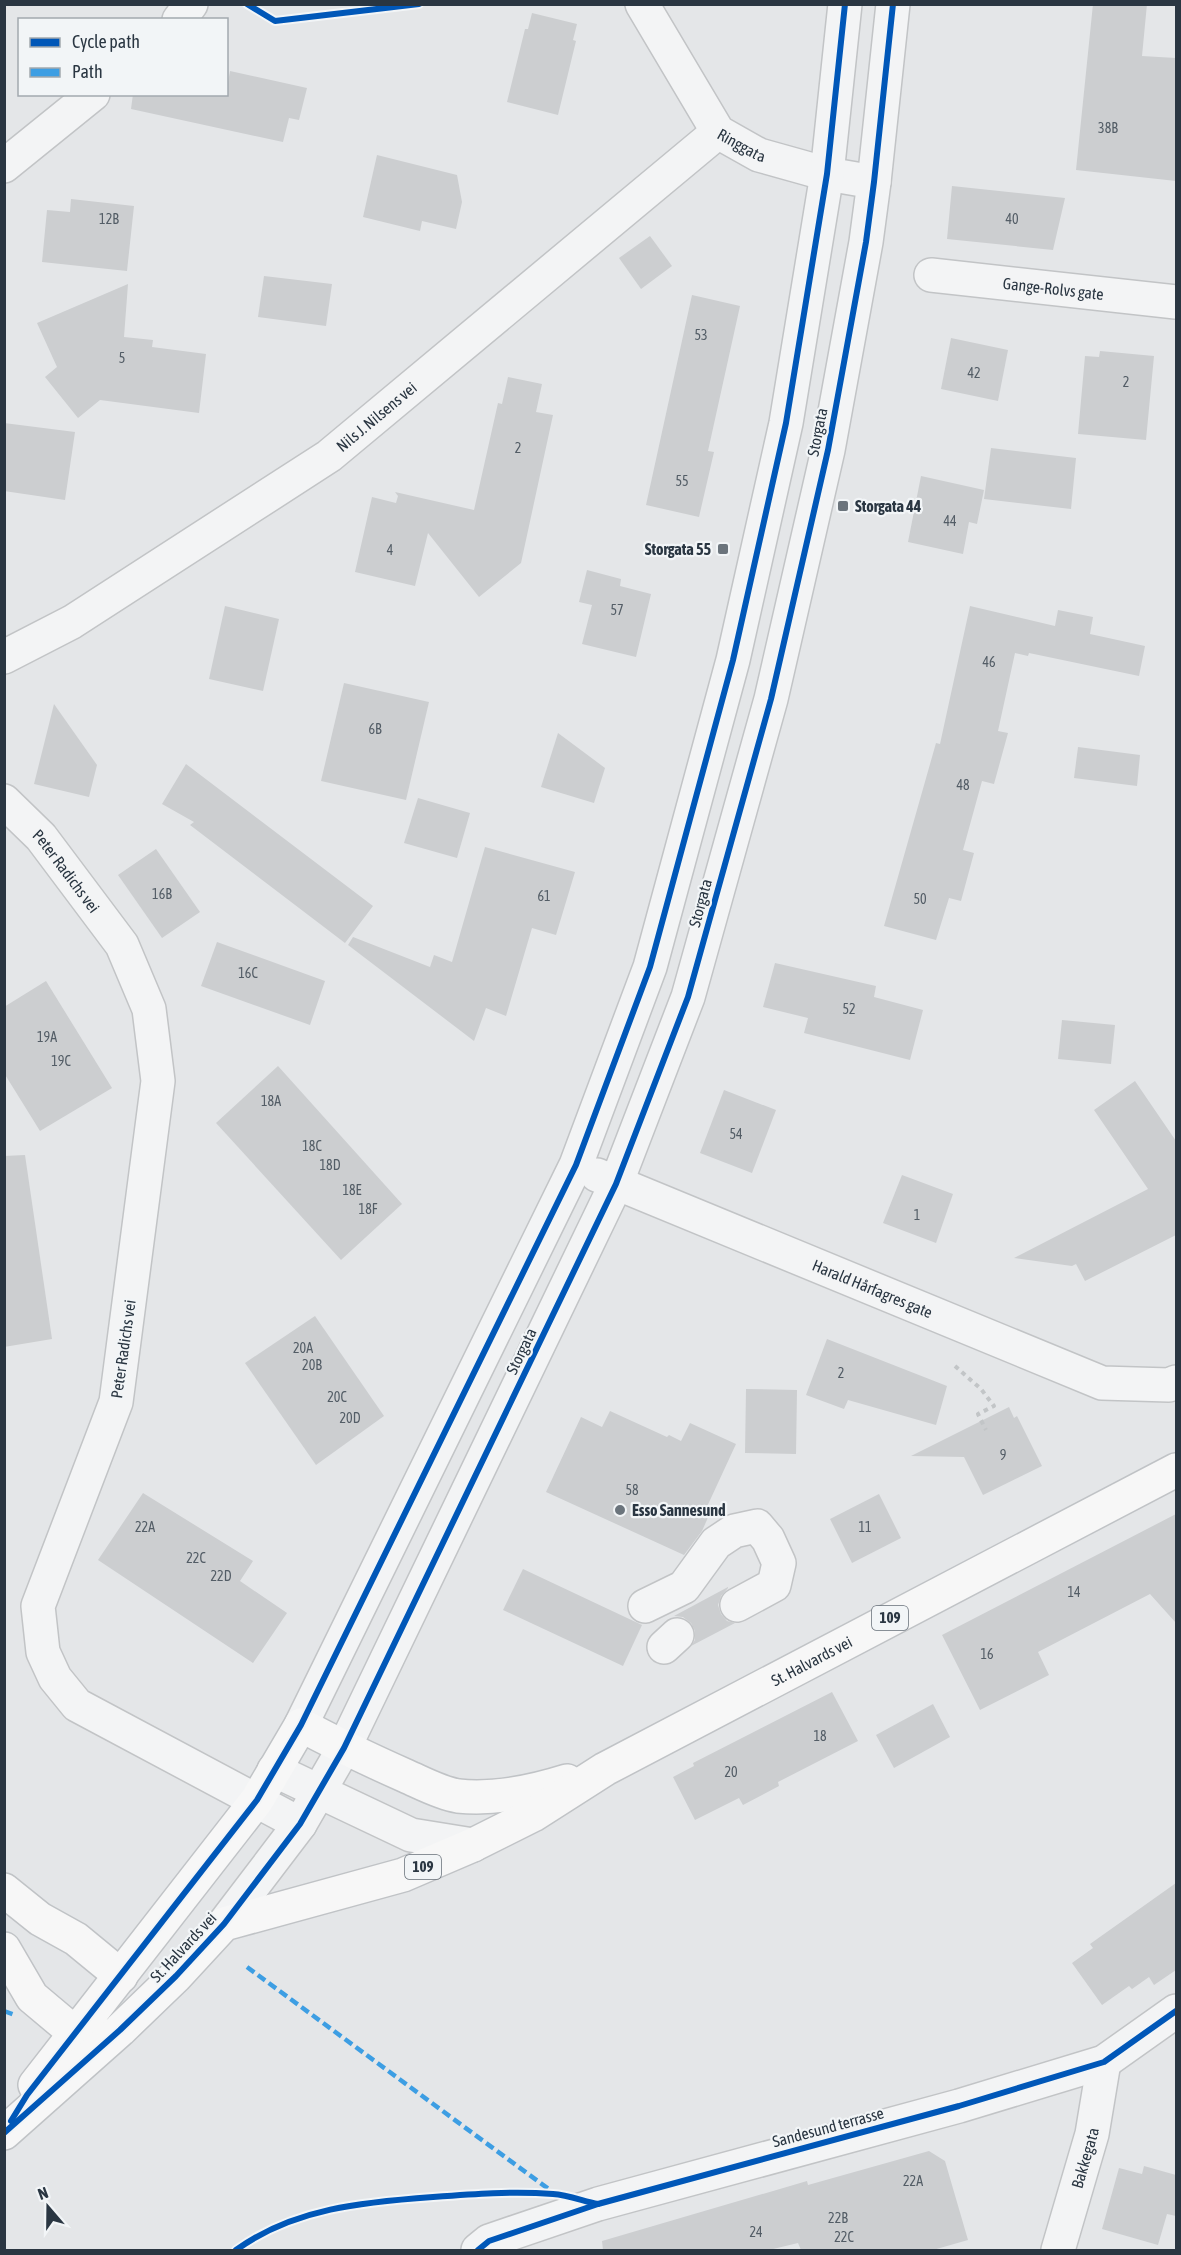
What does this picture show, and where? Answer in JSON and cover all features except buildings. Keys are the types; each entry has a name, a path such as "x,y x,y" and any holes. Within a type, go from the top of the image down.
{"main road":[{"name":"St. Halvards vei","path":"4,2132 120,2030 176,1976 224,1924 403,1875 473,1845 533,1815 605,1769 1176,1470"},
{"name":"St. Halvards vei","path":"4,2132 27,2095 257,1800 301,1725 344,1748 434,1789 457,1796 495,1796 537,1790 605,1769"},
{"path":"4,1890 40,1919 76,1940 120,1976 120,2030 76,2034 32,1997 4,1949"}],"street":[{"path":"180,18 190,4"},
{"name":"Ringgata","path":"642,4 718,132 759,155 827,174 874,182"},
{"name":"Storgata","path":"301,1725 576,1165 650,967 733,660 786,423 827,174 845,4"},
{"name":"Storgata","path":"344,1748 616,1184 688,997 771,699 828,450 866,242 893,4"},
{"path":"4,166 91,96"},
{"name":"Nils J. Nilsens vei","path":"4,657 72,622 329,456 718,132"},
{"name":"Gange-Rolvs gate","path":"931,275 1176,302"},
{"name":"Peter Radichs vei","path":"4,801 40,837 122,945 148,1010 158,1081 116,1402 38,1606 44,1652 55,1678 77,1705 300,1824"},
{"name":"Harald Hårfagres gate","path":"576,1165 616,1184 1102,1383 1169,1385 1176,1382"},
{"path":"645,1606 684,1587 717,1543 725,1537 734,1531 757,1526 768,1539 779,1563 774,1585 737,1605"},
{"name":"St. Halvards vei","path":"224,1924 300,1824 344,1748"},
{"path":"274,1770 411,1835 473,1845"},
{"name":"Sandesund terrasse","path":"478,2250 489,2241 598,2204 959,2106 1104,2062 1176,2011"},
{"name":"Bakkegata","path":"1058,2250 1092,2134 1104,2062"}],"path":[{"path":"952,1363 981,1389 994,1406 978,1414 986,1430"}],"marked path":[{"path":"247,1967 554,2193"},
{"path":"4,2011 15,2015"}],"cycle path":[{"path":"247,4 275,21 419,4"},
{"path":"11,2121 27,2095 257,1800 301,1725 576,1165 650,967 733,660 786,423 827,174 845,4"},
{"path":"4,2133 120,2030 176,1976 224,1924 300,1824 344,1748 616,1184 688,997 771,699 828,450 866,242 893,4"},
{"path":"478,2250 489,2241 598,2204 959,2106 1104,2062 1176,2011"},
{"path":"236,2250 258,2236 306,2216 381,2201 523,2193 559,2195 598,2204"}],"place":[{"name":"Storgata 44","path":"843,506"},
{"name":"Storgata 55","path":"723,549"},
{"name":"Esso Sannesund","path":"620,1510"}]}
